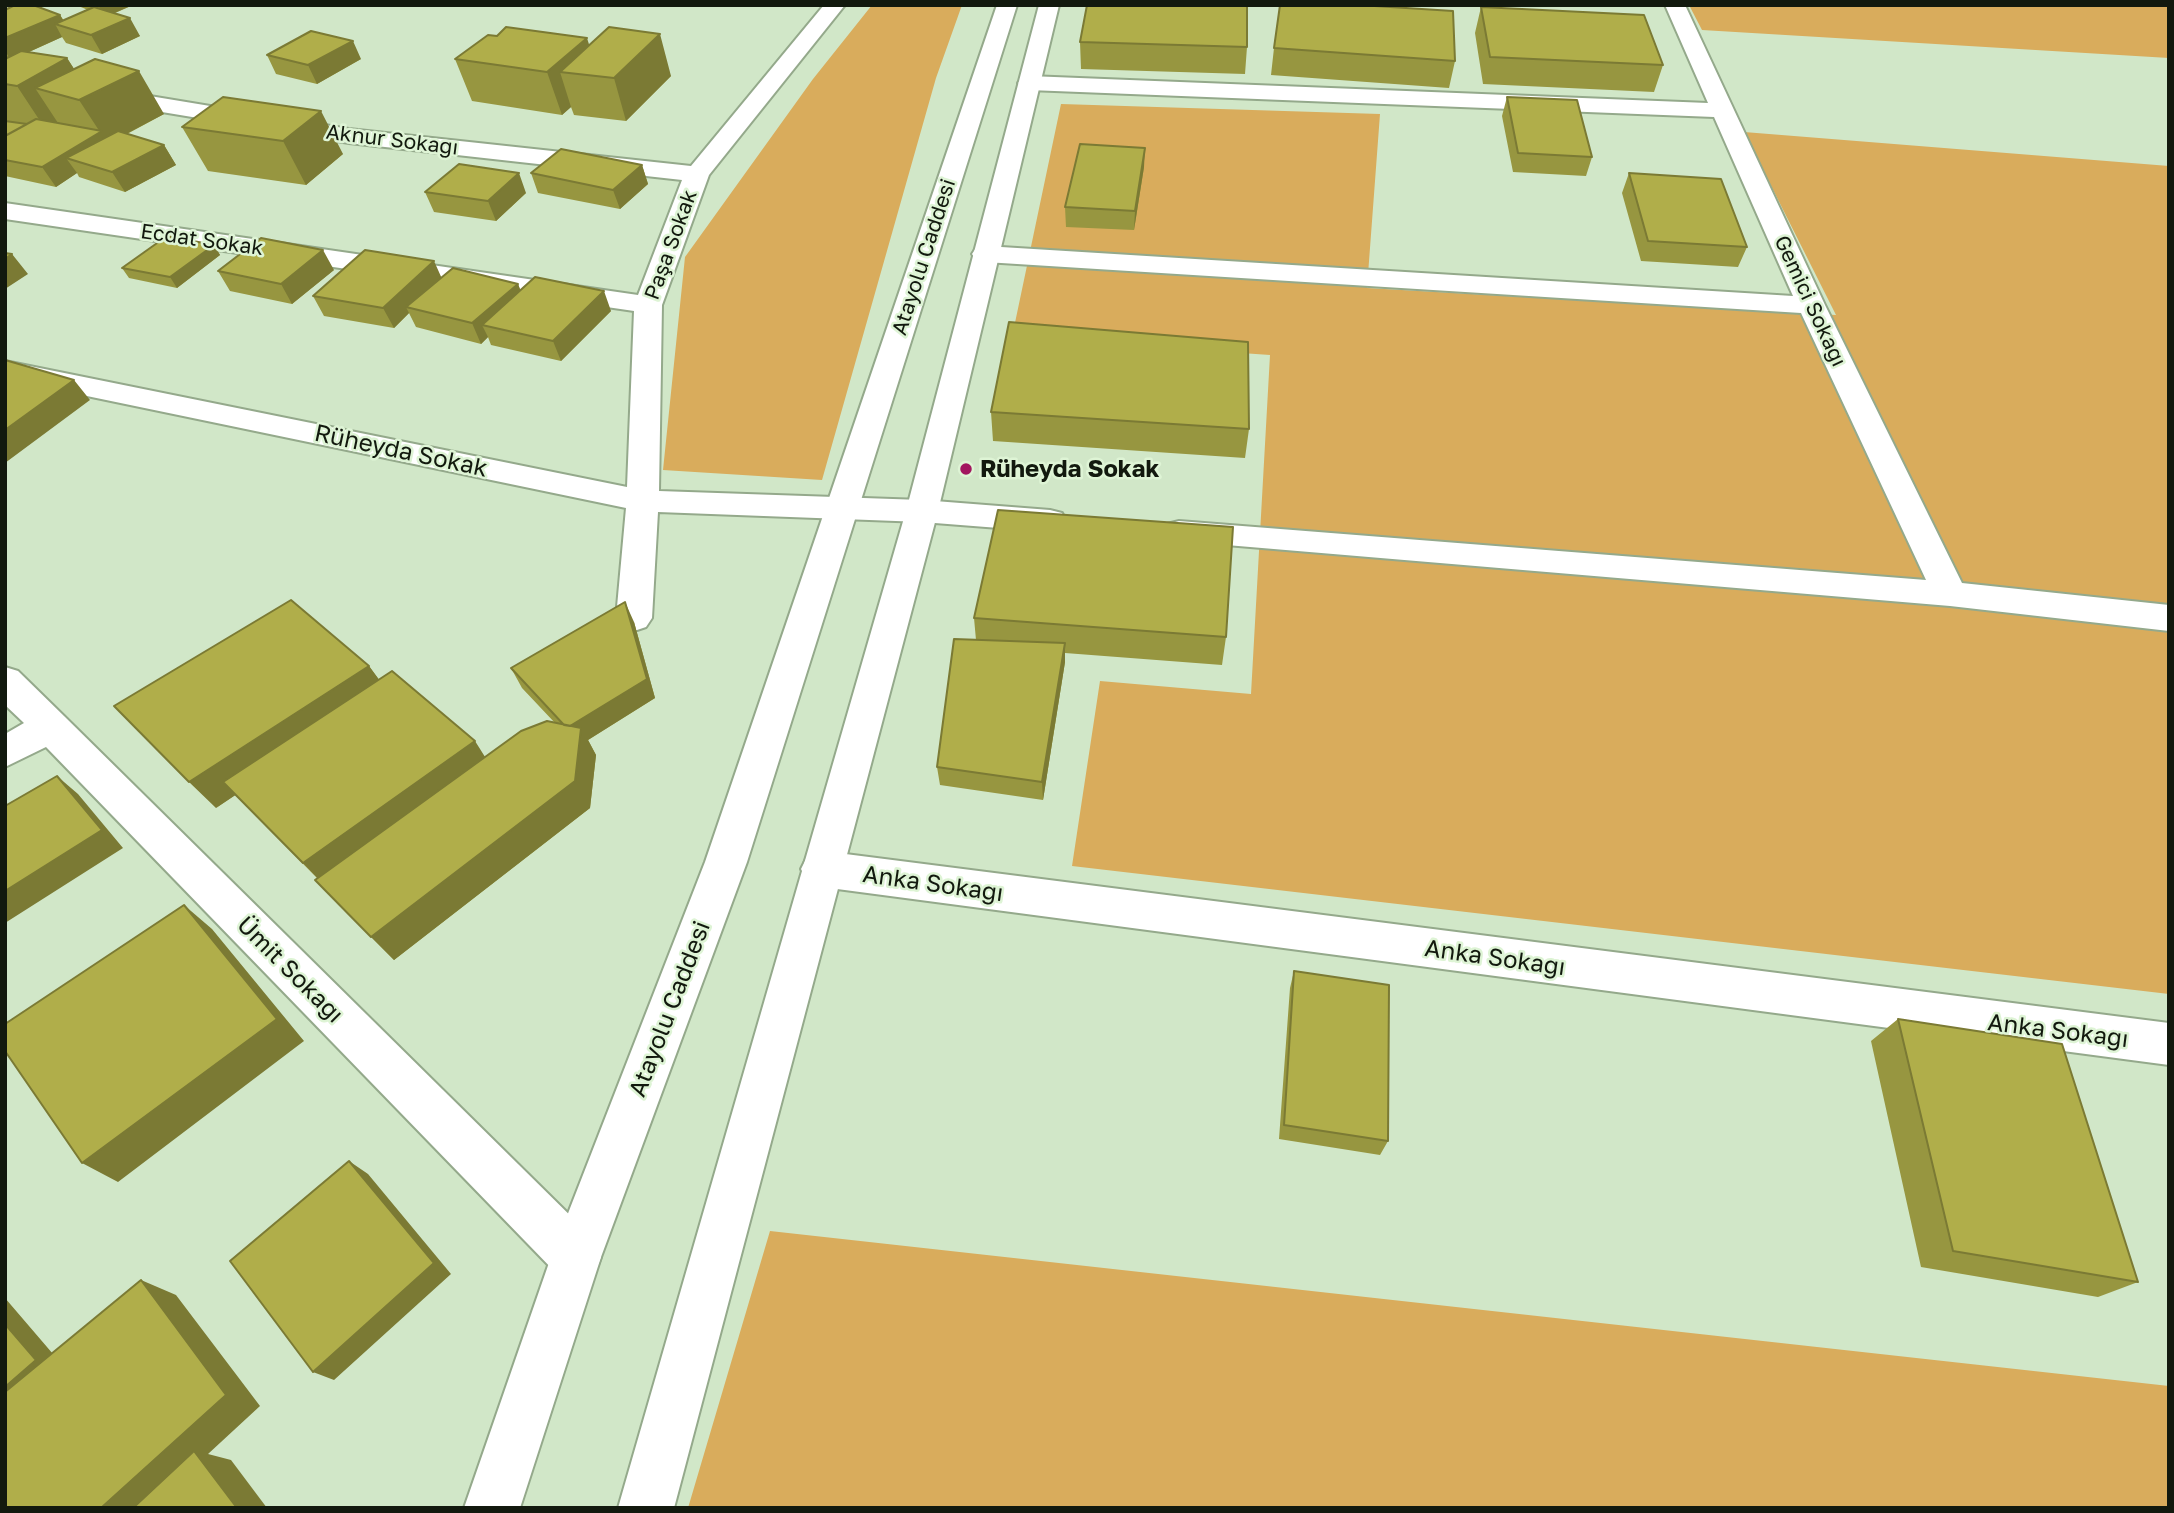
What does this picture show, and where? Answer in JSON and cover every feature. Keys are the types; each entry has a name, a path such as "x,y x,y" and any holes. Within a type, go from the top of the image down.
{"street":[{"name":"Paşa Sokak","path":"634,618 643,501 648,304 697,174 835,5"},
{"name":"Atayolu Caddesi","path":"492,1508 576,1258 726,862 1007,5"},
{"path":"646,1508 922,511 1049,5"},
{"name":"Gemici Sokağı","path":"1675,5 1811,304 1950,594"},
{"name":"Aknur Sokağı","path":"5,79 349,136 697,174"},
{"path":"1029,83 1721,110"},
{"name":"Ecdat Sokak","path":"5,211 648,304"},
{"path":"985,254 1811,304"},
{"name":"Rüheyda Sokak","path":"5,370 643,501 841,508"},
{"path":"841,508 922,511 1075,523"},
{"path":"1144,529 1950,594 2169,618"},
{"name":"Ümit Sokağı","path":"5,681 576,1258"},
{"path":"5,752 51,726"},
{"name":"Anka Sokağı","path":"822,869 2169,1044"}],"shaded area":[{"path":"872,5 962,5 936,78 822,480 663,470 685,257 813,79"},
{"path":"1689,5 2168,5 2169,58 1702,30"},
{"path":"1061,104 1380,114 1367,288 1836,315 1744,132 2169,166 2169,994 1072,866 1100,681 1251,694 1270,355 1012,337"},
{"path":"770,1231 2169,1386 2169,1508 688,1508"}],"building":[{"path":"15,5 33,5 60,15 5,38 5,10"},
{"path":"1087,5 1247,5 1247,47 1080,42"},
{"path":"1280,5 1359,5 1453,11 1455,61 1274,48"},
{"path":"94,7 130,18 91,35 55,24"},
{"path":"1481,7 1644,15 1663,65 1490,57"},
{"path":"506,27 587,38 547,72 455,59 488,35 497,36"},
{"path":"609,27 660,34 614,78 560,72"},
{"path":"311,31 353,41 308,65 267,55"},
{"path":"21,51 67,58 17,86 5,84 5,59"},
{"path":"95,59 139,71 79,100 35,88"},
{"path":"223,97 321,111 283,141 182,127"},
{"path":"1507,97 1577,100 1592,157 1518,153"},
{"path":"36,119 102,131 42,167 5,160 5,136"},
{"path":"5,121 27,124 5,136"},
{"path":"118,131 164,145 112,172 66,158"},
{"path":"1080,144 1145,148 1135,211 1065,207"},
{"path":"561,149 642,165 613,190 531,173"},
{"path":"459,164 519,173 488,201 425,192"},
{"path":"1629,173 1721,179 1747,247 1648,241"},
{"path":"167,236 214,245 170,277 122,268"},
{"path":"261,238 323,250 281,284 218,271"},
{"path":"365,250 434,261 383,308 313,296"},
{"path":"453,268 518,284 472,323 406,307"},
{"path":"535,277 604,291 553,341 482,325"},
{"path":"1009,322 1248,342 1249,429 991,412"},
{"path":"5,360 74,380 5,430"},
{"path":"998,510 1233,527 1226,637 974,618"},
{"path":"291,600 369,666 189,782 114,706"},
{"path":"625,602 647,679 570,726 564,725 511,668"},
{"path":"954,639 1065,643 1042,782 937,767"},
{"path":"392,671 475,741 303,863 223,782"},
{"path":"547,721 581,728 575,781 371,937 315,880 521,731"},
{"path":"57,776 102,830 5,891 5,806"},
{"path":"184,905 277,1019 82,1163 5,1051 5,1024"},
{"path":"1294,971 1389,985 1388,1141 1284,1125"},
{"path":"1898,1019 2062,1044 2138,1282 1953,1251"},
{"path":"349,1161 434,1263 313,1372 230,1261"},
{"path":"141,1280 226,1395 101,1508 5,1508 5,1392"},
{"path":"5,1324 36,1360 5,1387"},
{"path":"194,1451 237,1508 133,1508"}],"place":[{"name":"Rüheyda Sokak","path":"966,469"}]}
